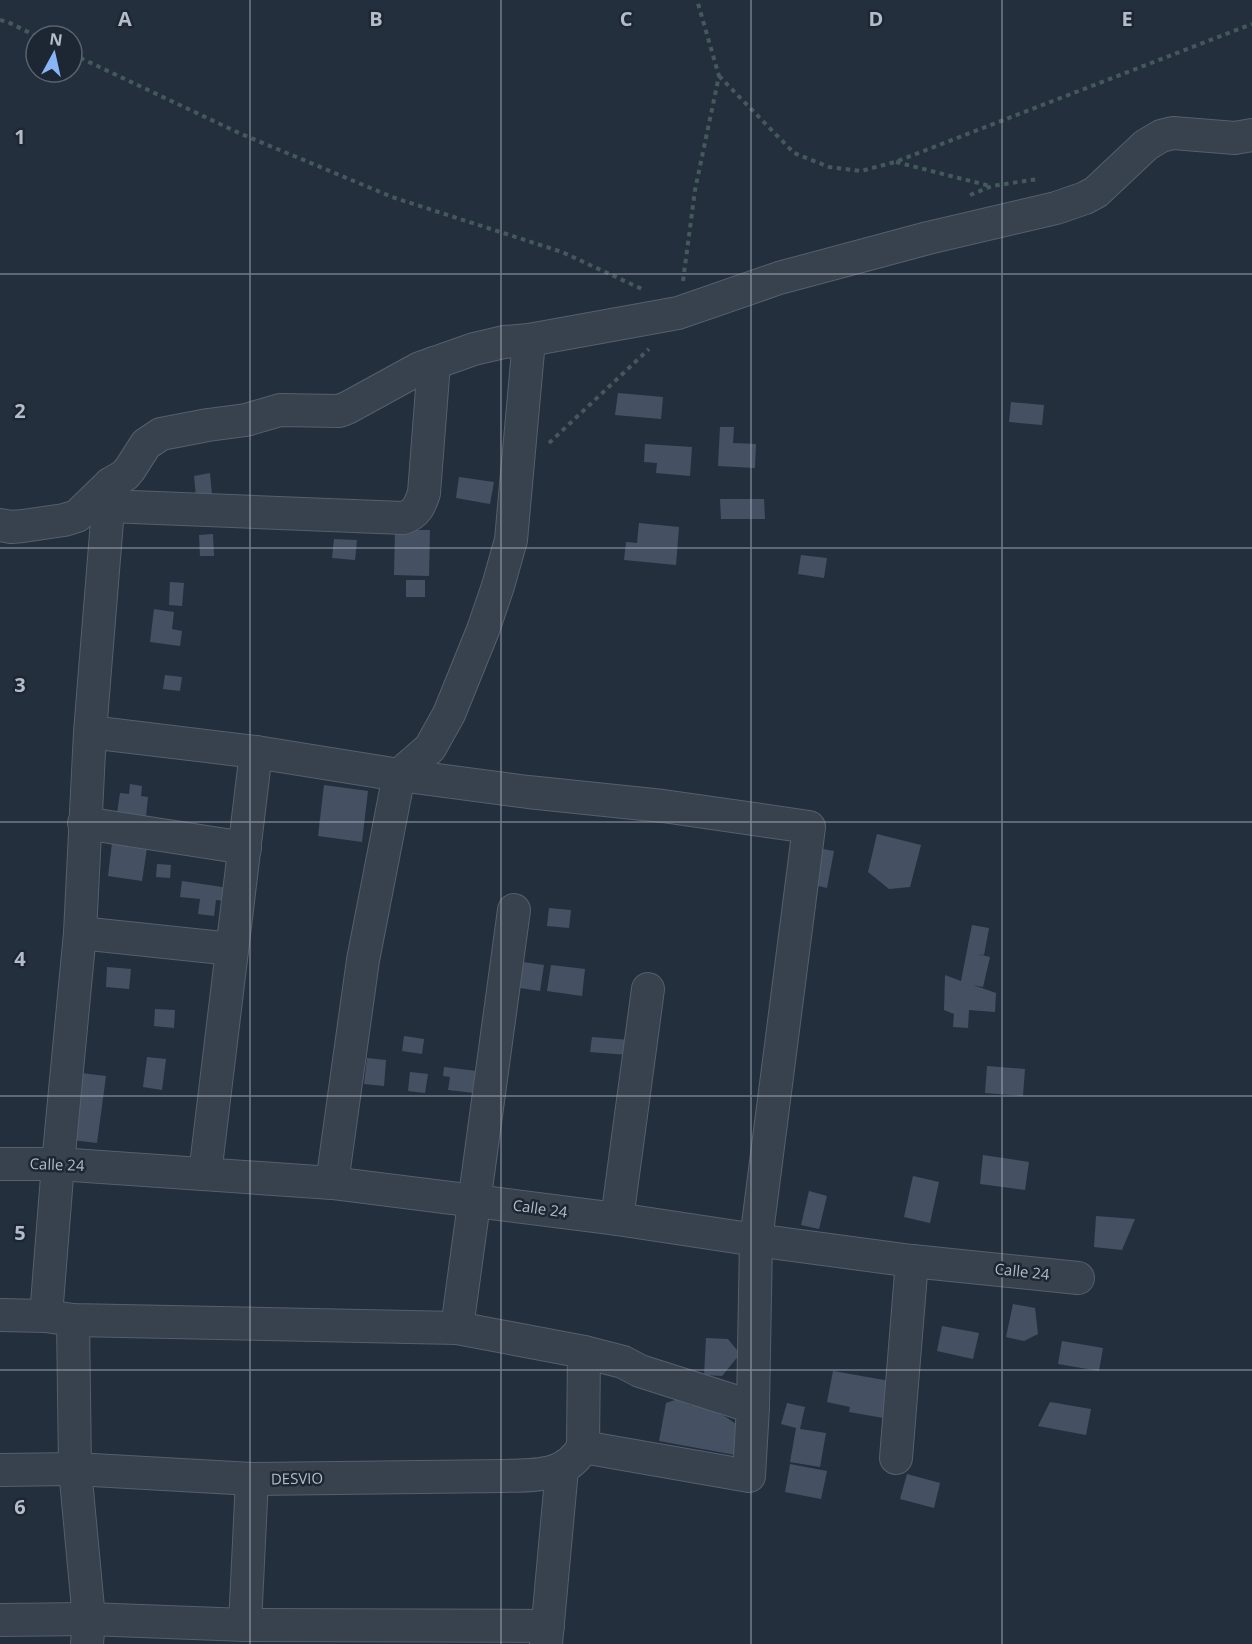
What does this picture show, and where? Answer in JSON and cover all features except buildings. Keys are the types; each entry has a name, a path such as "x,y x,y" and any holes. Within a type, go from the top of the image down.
{"street":[{"path":"0,525 11,527 72,518 109,495 146,444 161,434 246,420 280,410 339,411 420,368 474,350 504,342 529,340 678,313 779,278 928,238 1056,208 1085,198 1107,182 1146,145 1167,134 1183,133 1235,138 1252,135"},
{"path":"332,1183 363,960 399,775 430,748 449,714 483,630 511,540 529,340"},
{"path":"109,495 404,518 411,516 420,506 424,493 434,363"},
{"path":"88,1632 60,1318 58,1164 80,933 90,732 109,495"},
{"path":"90,732 256,752 399,775 528,792 663,806 809,827 756,1240 753,1407 749,1476 583,1447"},
{"path":"205,1174 256,752"},
{"path":"84,823 245,848"},
{"path":"457,1328 514,910"},
{"path":"80,933 232,949"},
{"path":"617,1219 648,989"},
{"name":"Calle 24","path":"0,1164 58,1164 332,1183 475,1200 912,1260 1078,1278"},
{"path":"896,1458 912,1260"},
{"path":"0,1315 457,1328 584,1352 623,1362 640,1371 753,1407"},
{"path":"0,1620 88,1632 245,1625 547,1635 562,1469 578,1456 583,1447 584,1352"},
{"name":"DESVIO","path":"0,1470 75,1469 252,1479 503,1476 562,1469"},
{"path":"245,1625 252,1479"}],"path":[{"path":"517,472 645,353 678,313 695,190 719,76 697,0"},
{"path":"0,20 24,30"},
{"path":"719,76 794,153 829,167 861,171 895,162 1252,24"},
{"path":"84,60 239,133 392,197 562,252 639,287 678,313"},
{"path":"895,162 992,186"},
{"path":"970,195 992,186 1047,178"}]}
